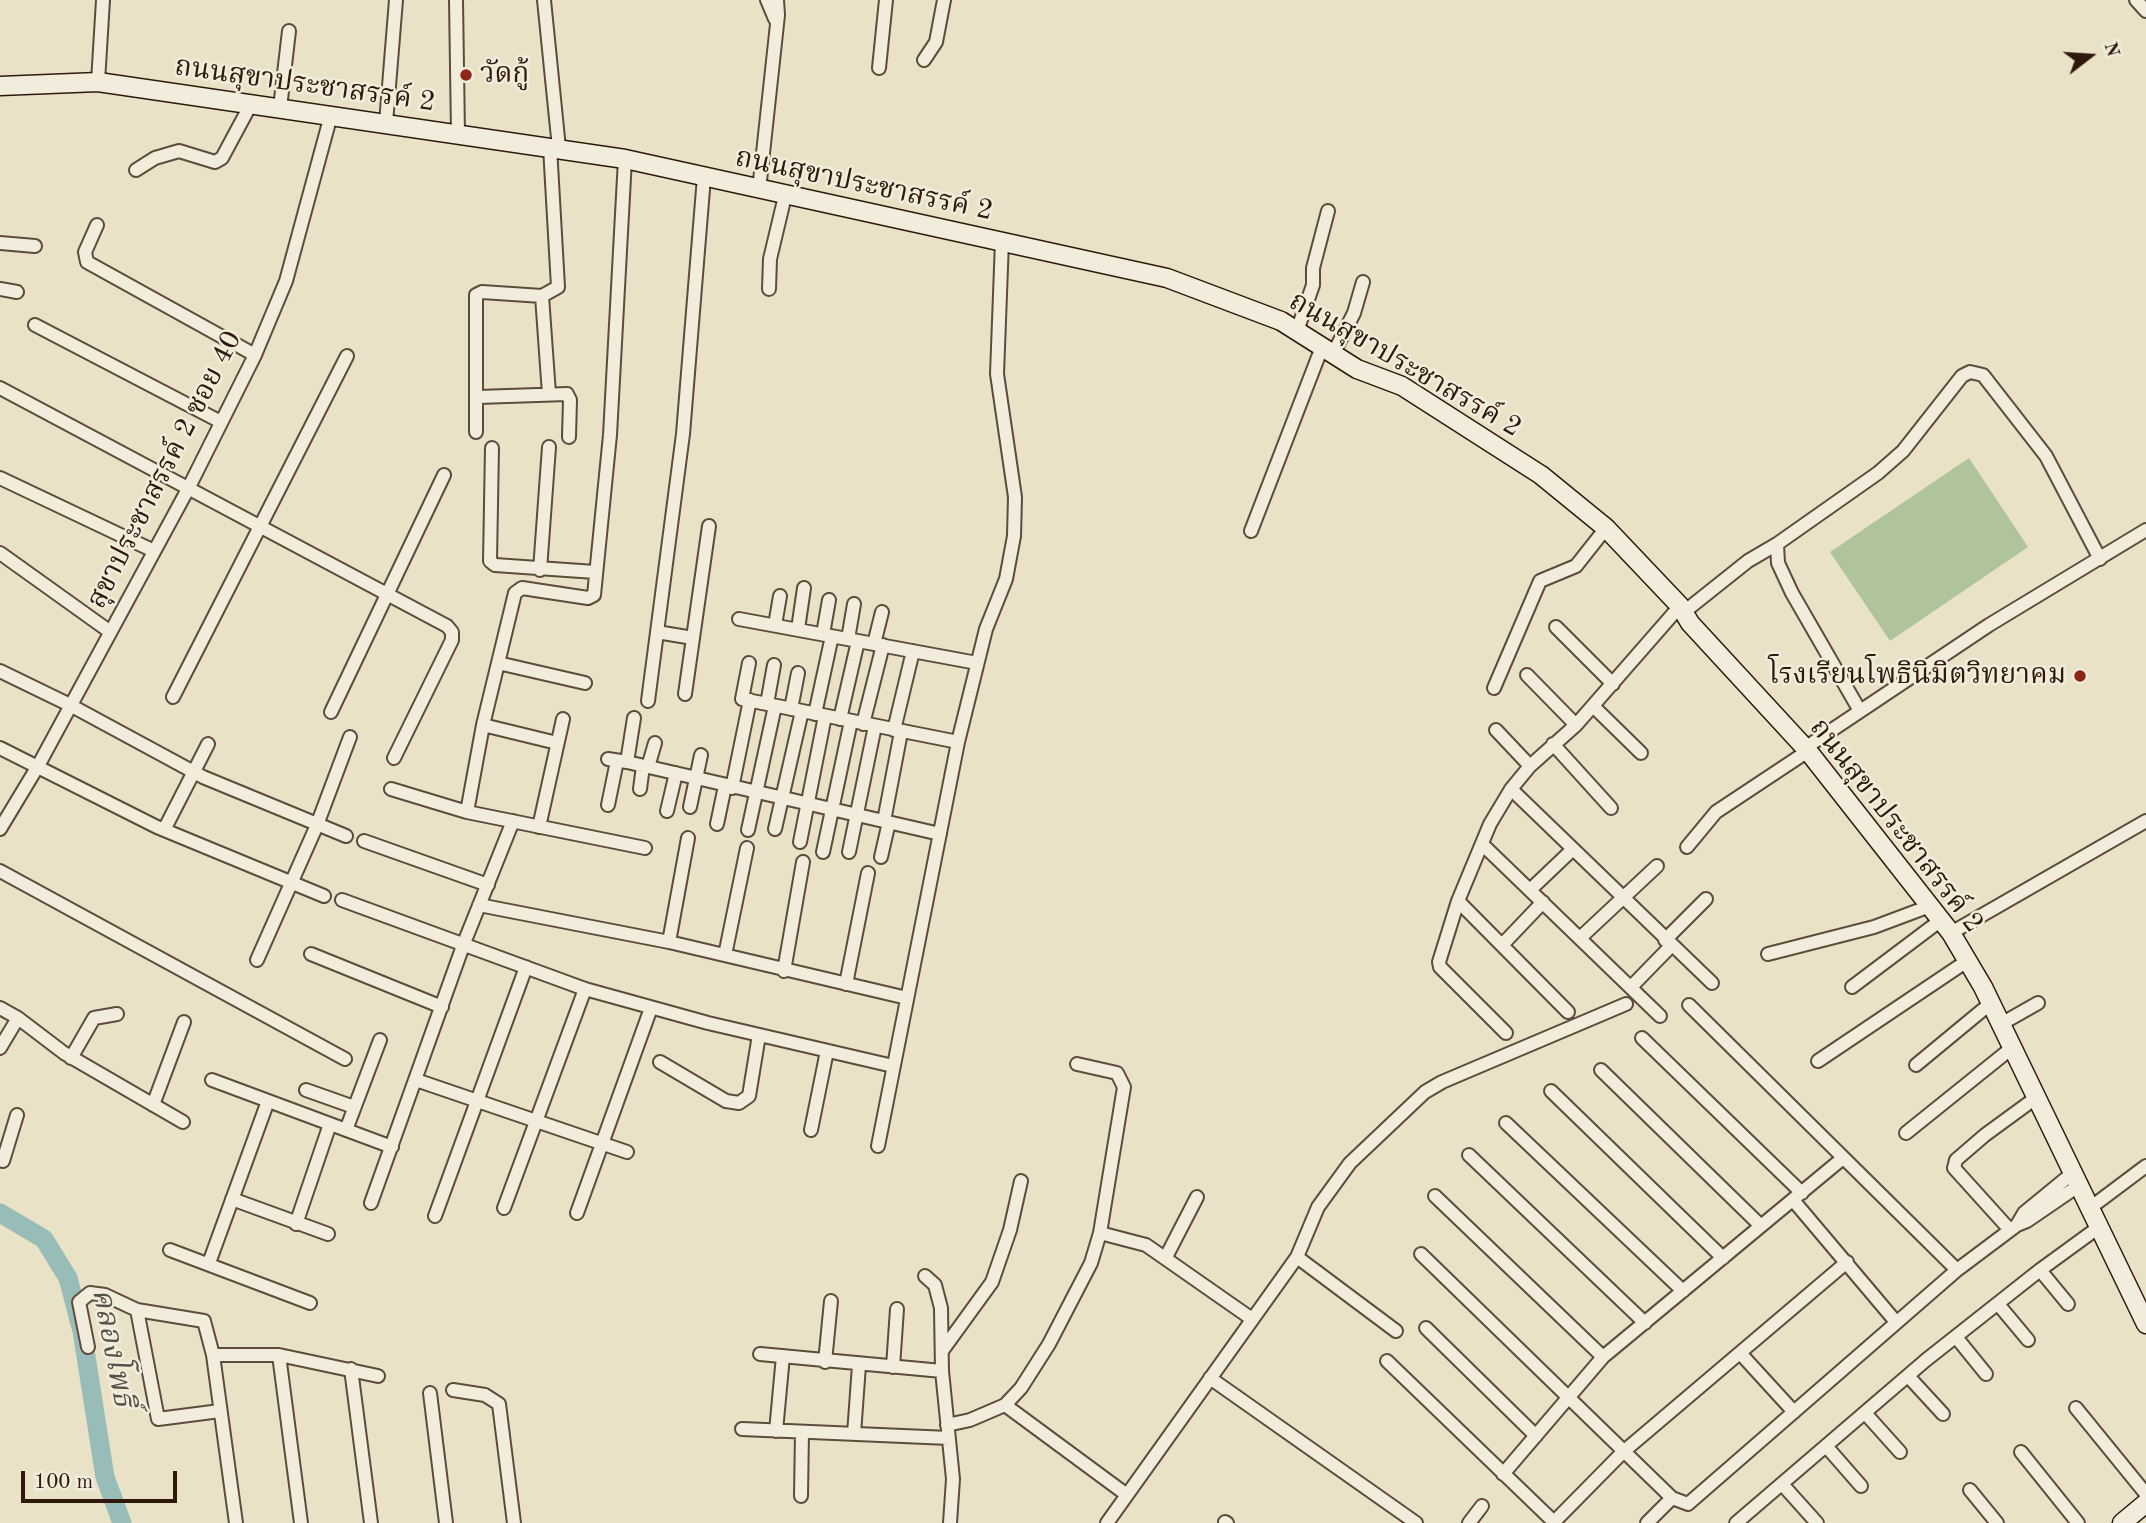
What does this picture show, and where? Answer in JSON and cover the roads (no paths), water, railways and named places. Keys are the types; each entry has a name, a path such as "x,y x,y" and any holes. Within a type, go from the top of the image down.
{"street":[{"path":"98,82 103,0"},
{"path":"386,123 396,0"},
{"path":"456,0 458,134"},
{"path":"476,432 476,295 482,292 542,296 558,287 554,147 544,0"},
{"path":"767,0 777,23"},
{"path":"759,190 777,23 777,0"},
{"path":"878,68 886,0"},
{"path":"924,61 936,42 944,0"},
{"path":"2136,0 2146,11"},
{"path":"280,108 289,31"},
{"name":"ถนนสุขาประชาสรรค์ 2","path":"0,86 98,82 625,159 1167,278 1281,321 1357,369 1402,386 1464,423 1541,475 1606,528 1682,609 1690,623 1806,750 1930,906 1946,927 1991,1003 2146,1324"},
{"path":"136,170 155,158 179,151 215,163 222,158 251,104"},
{"name":"สุขาประชาสรรค์ 2 ซอย 40","path":"0,829 38,766 188,489 255,355 286,281 331,116"},
{"path":"467,811 483,725 515,593 522,588 587,598 594,595 610,435 625,159"},
{"path":"648,701 683,434 704,177"},
{"path":"769,289 770,259 785,195"},
{"path":"1297,331 1313,285 1313,268 1328,211"},
{"path":"97,225 85,252 87,262 255,355"},
{"path":"878,1146 958,742 977,663 1006,579 1014,536 1015,497 998,373 1002,241"},
{"path":"0,243 35,246"},
{"path":"1251,531 1327,350 1354,313 1363,282"},
{"path":"0,289 17,292"},
{"path":"542,296 549,394"},
{"path":"35,325 221,422"},
{"path":"173,697 347,356"},
{"path":"1506,1033 1438,962 1458,901 1482,844 1511,789 1530,766 1576,725 1682,609 1878,473 1903,451 1962,376 1975,372 1983,375 2046,457 2100,559"},
{"path":"0,388 452,632 452,640 394,758"},
{"path":"478,397 567,394 570,400 569,437"},
{"path":"540,570 549,447"},
{"path":"492,448 489,561 495,565 540,570 595,572"},
{"path":"331,712 444,475"},
{"path":"0,478 153,551"},
{"path":"685,695 709,526"},
{"path":"1493,688 1540,581 1576,566 1606,528"},
{"path":"1687,846 1716,812 1860,712 1989,625 2146,530"},
{"path":"1777,544 1778,563 1791,593 1860,712"},
{"path":"0,553 110,631"},
{"path":"798,629 804,588"},
{"path":"775,625 780,596"},
{"path":"800,842 820,715 829,600"},
{"path":"849,852 856,816 854,604"},
{"path":"823,852 832,810 879,644 882,612"},
{"path":"739,619 977,663"},
{"path":"1556,627 1614,684"},
{"path":"657,632 693,638"},
{"path":"881,857 898,731 913,651"},
{"path":"498,663 585,682"},
{"path":"749,663 742,699 958,742"},
{"path":"748,830 771,705 775,665"},
{"path":"0,671 70,705 195,773 346,835"},
{"path":"775,829 796,710 798,673"},
{"path":"1527,675 1576,725"},
{"path":"717,824 750,700"},
{"path":"1593,706 1641,753"},
{"path":"608,805 617,761 634,718"},
{"path":"539,827 563,719"},
{"path":"483,725 557,743"},
{"path":"1496,730 1530,766"},
{"path":"257,960 317,825 350,737"},
{"path":"640,789 655,743"},
{"path":"164,830 208,744"},
{"path":"1553,744 1611,808"},
{"path":"0,748 164,830 324,895"},
{"path":"690,807 701,755"},
{"path":"617,761 940,834"},
{"path":"667,811 676,773"},
{"path":"391,789 467,811 645,848"},
{"path":"1511,789 1620,898 1712,983"},
{"path":"371,1203 464,943 513,821"},
{"path":"1852,987 1946,927 2146,821"},
{"path":"669,942 688,838"},
{"path":"364,841 488,885"},
{"path":"1482,844 1660,1016"},
{"path":"725,955 747,848"},
{"path":"1530,890 1572,850"},
{"path":"784,971 803,862"},
{"path":"1580,939 1620,898 1657,866"},
{"path":"0,870 345,1059"},
{"path":"846,985 868,873"},
{"path":"1632,987 1706,899"},
{"path":"342,900 585,989 651,1008 893,1066"},
{"path":"1458,901 1568,1012"},
{"path":"1502,945 1543,902"},
{"path":"479,905 669,942 907,998"},
{"path":"1768,954 1874,927 1930,906"},
{"path":"311,954 442,1007"},
{"path":"1818,1061 1967,961"},
{"path":"435,1216 526,967"},
{"path":"504,1208 585,989"},
{"path":"1916,1065 1991,1003"},
{"path":"2001,1024 2038,1003"},
{"path":"1107,1523 1297,1257 1318,1208 1350,1163 1425,1092 1442,1082 1626,1004"},
{"path":"1689,1006 1957,1270"},
{"path":"0,1008 18,1017 71,1058 183,1122"},
{"path":"577,1213 651,1008"},
{"path":"71,1058 94,1018 117,1014"},
{"path":"0,1048 18,1017"},
{"path":"153,1105 184,1022"},
{"path":"660,1062 726,1101 739,1103 750,1097 760,1035"},
{"path":"1642,1038 1797,1196 1896,1322"},
{"path":"346,1130 380,1040"},
{"path":"1906,1133 2013,1047"},
{"path":"811,1130 827,1051"},
{"path":"742,1429 854,1434 948,1431 1005,1405 1021,1388 1049,1343 1091,1263 1100,1233 1124,1087 1117,1073 1077,1064"},
{"path":"1601,1070 1761,1226"},
{"path":"212,1080 391,1147"},
{"path":"416,1080 628,1152"},
{"path":"306,1090 354,1107"},
{"path":"1551,1091 1723,1258"},
{"path":"2013,1227 1954,1167 1956,1160 1985,1135 2037,1097"},
{"path":"209,1263 268,1101"},
{"path":"4,1161 17,1115"},
{"path":"1506,1123 1683,1291"},
{"path":"296,1224 330,1124"},
{"path":"0,1125 12,1131"},
{"path":"1469,1155 1645,1323"},
{"path":"1503,1474 1603,1357 1843,1158"},
{"path":"2091,1208 2146,1166"},
{"path":"1421,1254 1570,1396 1623,1452 1672,1498 1682,1504 1693,1501 1896,1322 2013,1227 2024,1213 2077,1178"},
{"path":"942,1351 992,1282 1007,1239 1021,1181"},
{"path":"1435,1196 1603,1357"},
{"path":"1166,1257 1197,1198"},
{"path":"232,1199 328,1234"},
{"path":"1739,1522 1908,1376 2039,1270 2099,1227"},
{"path":"1100,1233 1146,1245 1252,1319"},
{"path":"170,1250 310,1303"},
{"path":"1297,1257 1396,1331"},
{"path":"1387,1361 1554,1522 1623,1452 1847,1262"},
{"path":"2039,1270 2068,1304"},
{"path":"925,1276 938,1293 942,1371 953,1479 950,1523"},
{"path":"88,1347 79,1302 83,1296 90,1293 105,1295 137,1310 204,1321 212,1354 236,1523"},
{"path":"825,1362 831,1301"},
{"path":"1998,1304 2028,1340"},
{"path":"894,1367 897,1309"},
{"path":"137,1310 158,1419 220,1411"},
{"path":"1426,1328 1536,1436"},
{"path":"1956,1337 1986,1374"},
{"path":"1740,1353 1794,1412"},
{"path":"212,1354 279,1355 378,1376"},
{"path":"760,1354 942,1371"},
{"path":"279,1355 301,1523"},
{"path":"776,1430 783,1356"},
{"path":"854,1434 859,1365"},
{"path":"351,1369 371,1523"},
{"path":"1908,1376 1942,1414"},
{"path":"1210,1378 1416,1523"},
{"path":"453,1390 485,1395 499,1404 514,1523"},
{"path":"430,1393 446,1523"},
{"path":"1005,1405 1127,1494"},
{"path":"2076,1408 2146,1494"},
{"path":"1865,1413 1900,1452"},
{"path":"801,1496 802,1432"},
{"path":"1826,1446 1861,1486"},
{"path":"2021,1452 2078,1523"},
{"path":"1782,1484 1817,1523"},
{"path":"1970,1490 1997,1523"},
{"path":"1647,1523 1672,1498"},
{"path":"2122,1523 2146,1503"},
{"path":"1469,1523 1482,1506"}],"waterway":[{"name":"คลองโพธิ์","path":"0,1213 44,1239 68,1278 82,1331 105,1477 122,1523"}],"place":[{"name":"วัดกู้","path":"466,75"},
{"name":"โรงเรียนโพธินิมิตวิทยาคม","path":"2080,676"}]}
